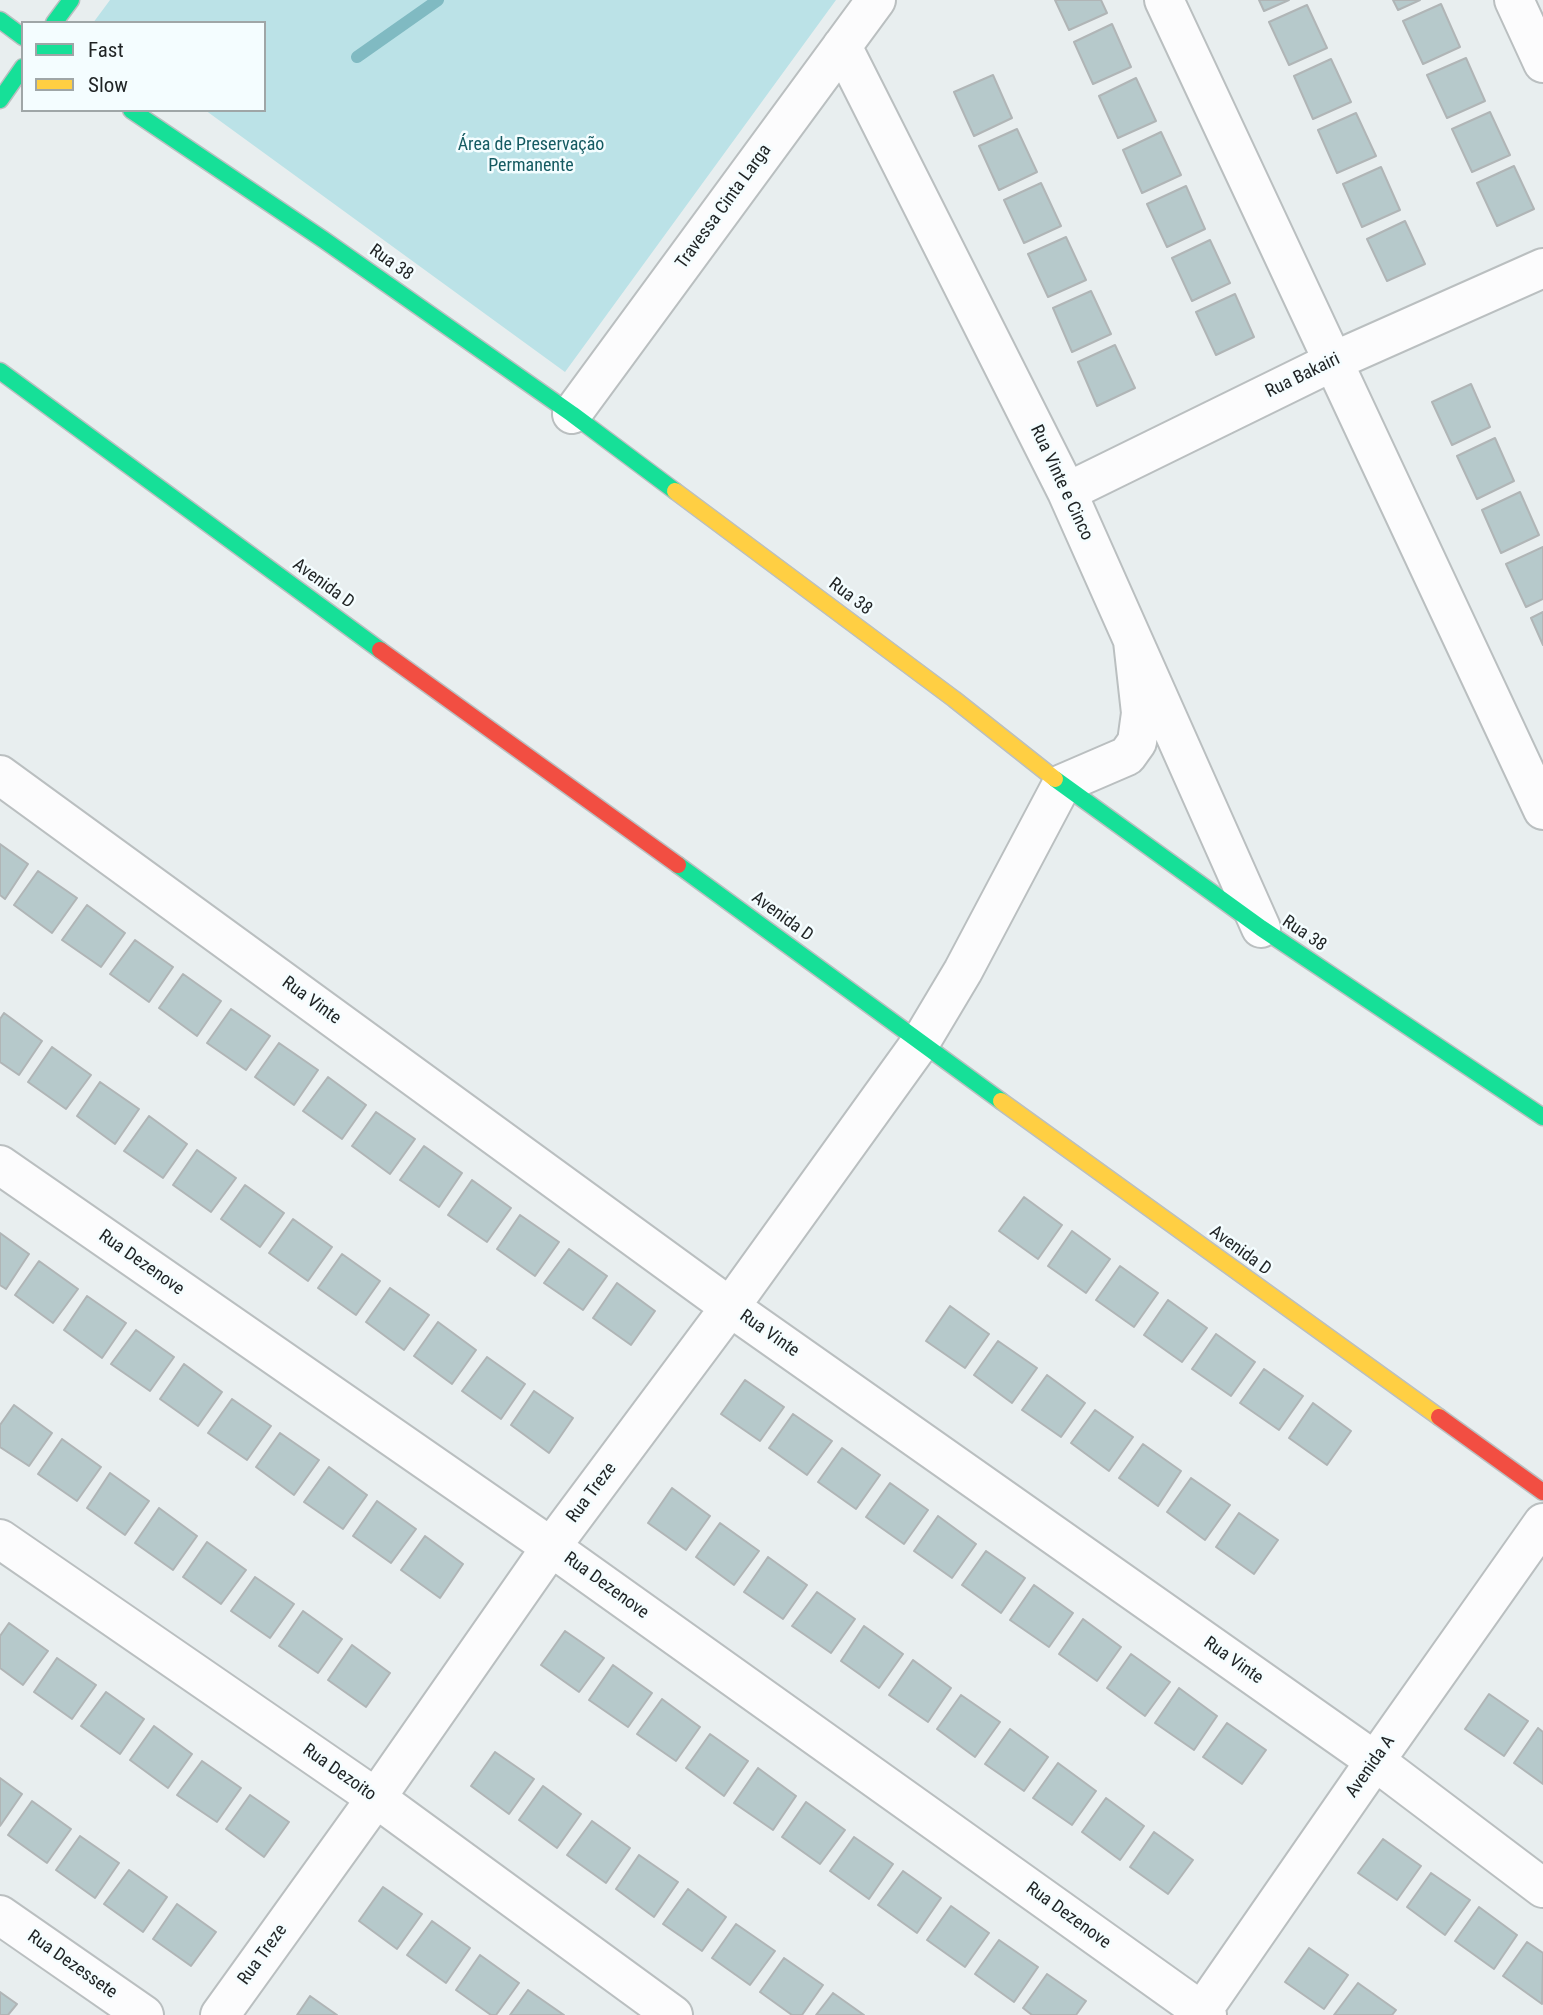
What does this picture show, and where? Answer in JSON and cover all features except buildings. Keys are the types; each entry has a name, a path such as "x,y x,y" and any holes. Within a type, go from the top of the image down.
{"street":[{"path":"55,21 71,0"},
{"name":"Travessa Cinta Larga","path":"572,414 876,0"},
{"path":"1164,0 1543,810"},
{"path":"1514,0 1543,63"},
{"path":"0,20 21,36"},
{"name":"Rua Vinte e Cinco","path":"842,46 1067,492 1261,928"},
{"path":"0,100 21,70"},
{"name":"Rua 38","path":"134,112 324,240 572,414 954,699 1062,784 1261,928 1543,1117"},
{"name":"Rua Bakairi","path":"1067,492 1334,361 1543,268"},
{"name":"Avenida D","path":"0,371 238,547 1543,1492"},
{"path":"1062,784 1127,756 1137,742 1141,713 1133,642"},
{"name":"Rua Vinte","path":"0,775 730,1307 1375,1761 1543,1888"},
{"name":"Rua Treze","path":"220,2015 551,1547 730,1307 920,1042 963,971 1062,784"},
{"name":"Rua Dezenove","path":"0,1165 551,1547 1205,2013"},
{"name":"Avenida A","path":"1205,2013 1375,1761 1543,1523"},
{"name":"Rua Dezoito","path":"0,1539 376,1798 673,2015"},
{"name":"Rua Dezessete","path":"0,1915 144,2015"}],"green space":[{"name":"Área de Preservação Permanente","path":"110,0 836,0 565,372 208,112 266,112 266,21 94,21"}],"waterway":[{"path":"357,57 438,0"}],"traffic: fast":[{"path":"55,21 71,0"},
{"path":"0,20 21,36"},
{"path":"0,100 21,70"},
{"path":"134,112 324,240 572,414 675,491"},
{"path":"0,371 380,650"},
{"path":"1055,779 1261,928 1543,1117"},
{"path":"678,865 1001,1101"}],"traffic: slow":[{"path":"675,491 954,699 1055,779"},
{"path":"1001,1101 1439,1417"}],"traffic: jam":[{"path":"380,650 678,865"},
{"path":"1439,1417 1543,1492"}]}
